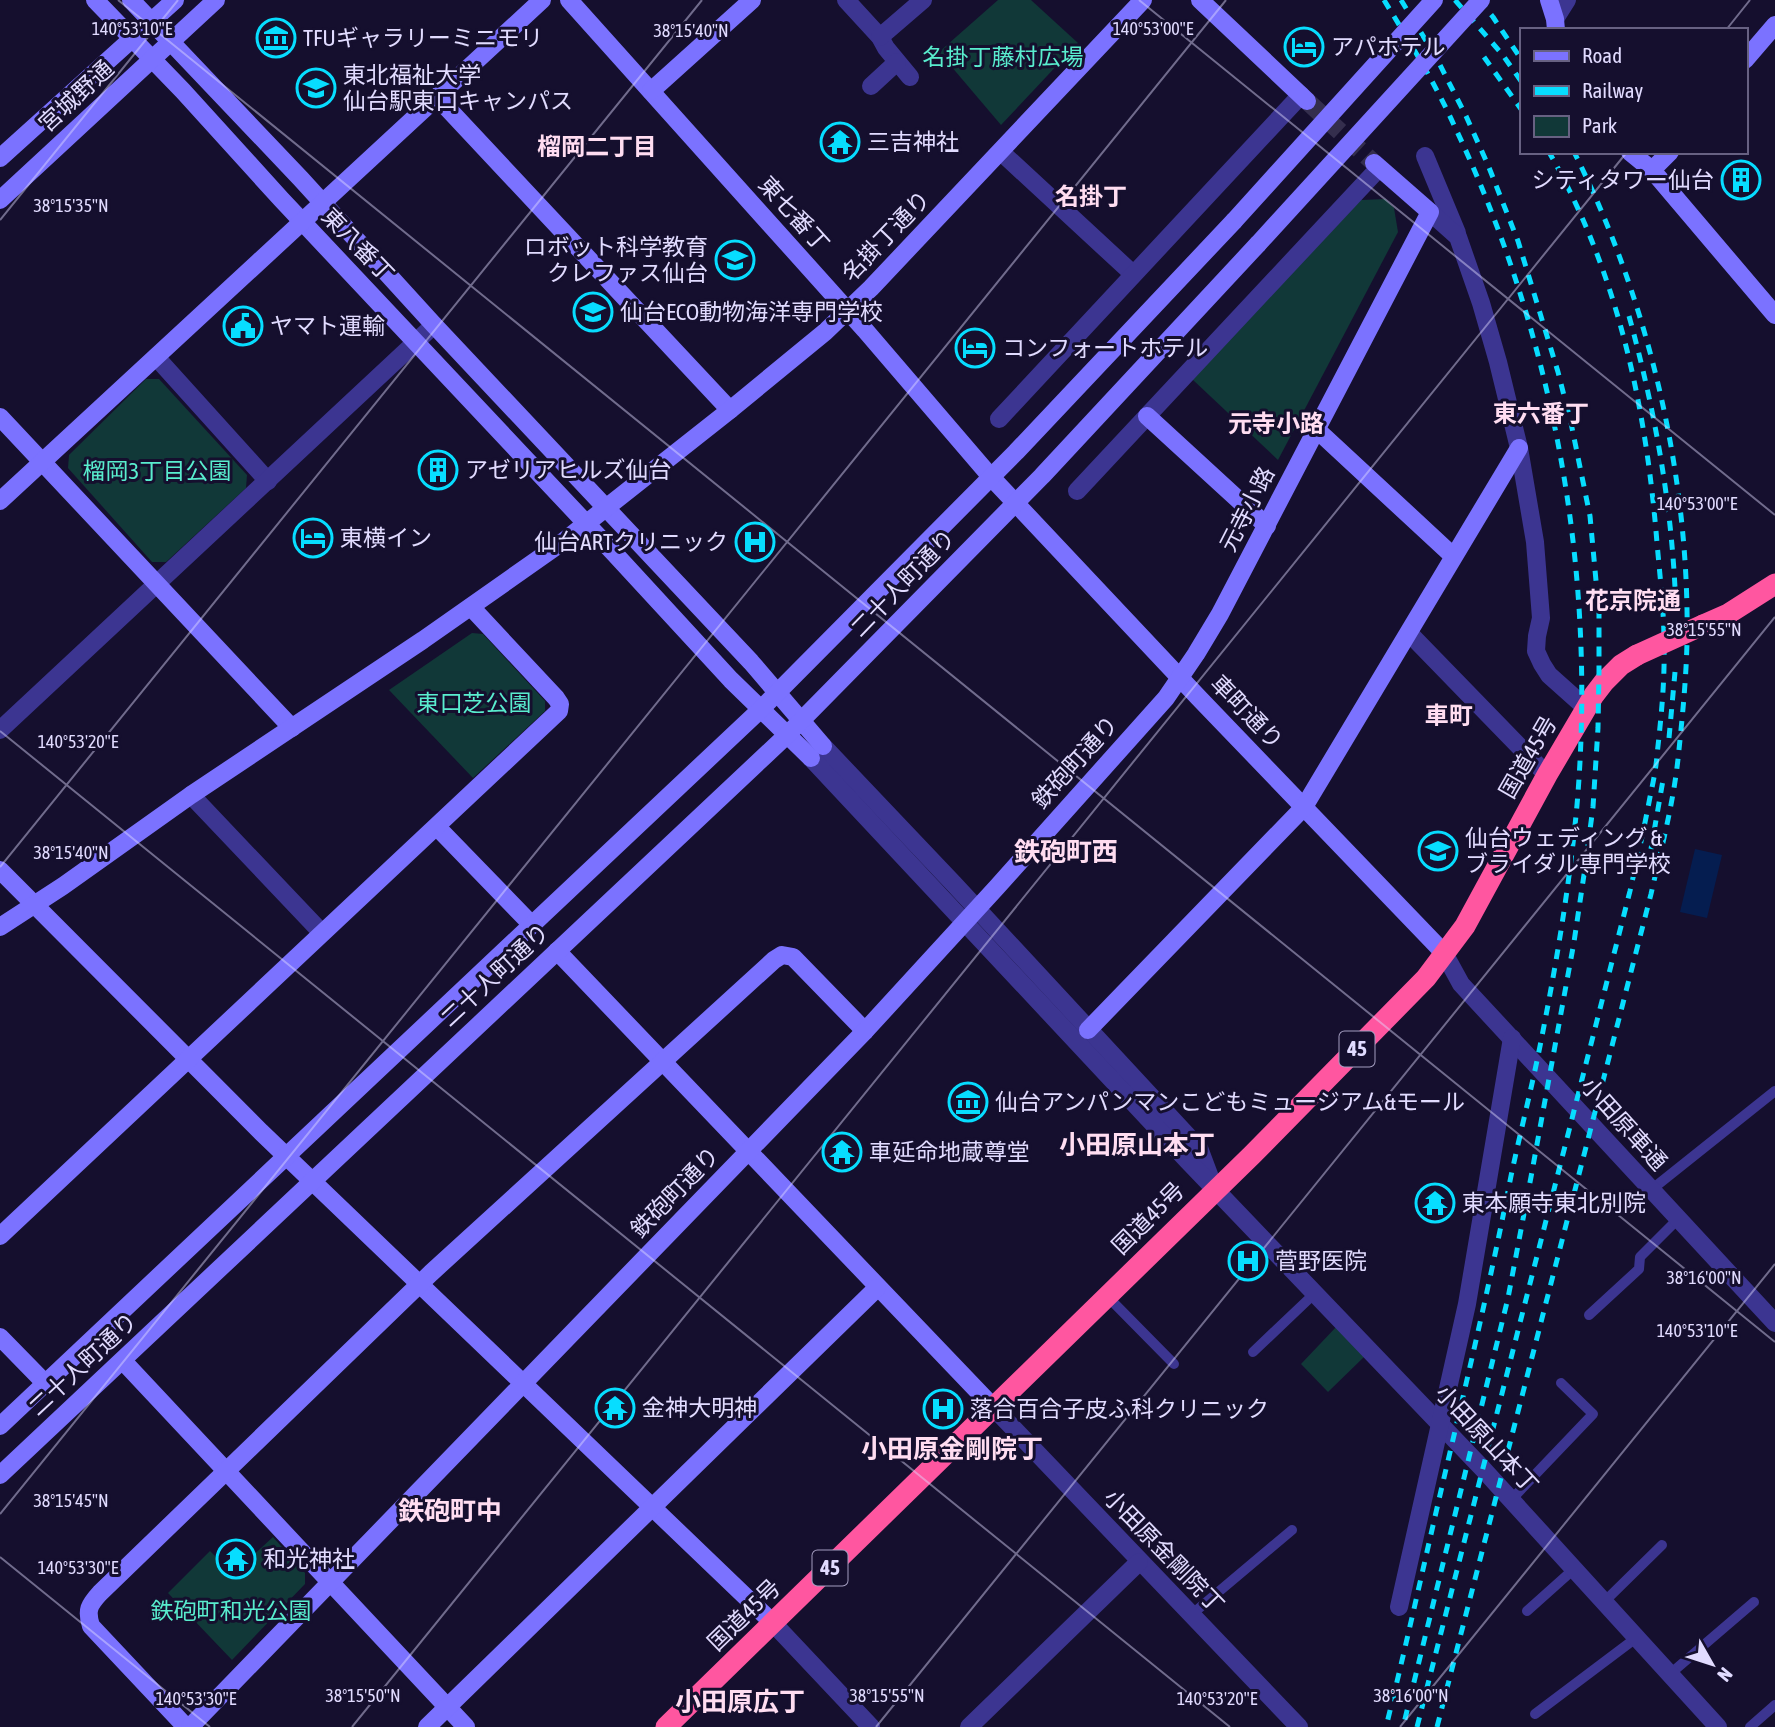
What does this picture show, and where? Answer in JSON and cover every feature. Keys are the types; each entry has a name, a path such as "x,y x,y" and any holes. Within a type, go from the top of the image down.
{"highway":[{"name":"国道45号","path":"666,1727 1312,1095 1426,978 1465,926 1547,775 1604,682 1621,665 1637,655 1728,614 1775,584"}],"street":[{"name":"東八番丁","path":"96,0 731,680 787,735 817,752"},
{"name":"東八番丁","path":"131,0 751,662 801,721 817,752"},
{"name":"宮城野通","path":"0,158 175,0"},
{"name":"宮城野通","path":"0,200 215,0"},
{"path":"0,501 542,0"},
{"name":"東七番丁","path":"569,0 848,310 1016,503"},
{"path":"651,91 752,0"},
{"path":"846,0 880,37 910,77"},
{"path":"880,37 923,0"},
{"name":"名掛丁通り","path":"0,927 471,607 587,524 730,410 848,310 1143,0"},
{"path":"999,419 1133,274 1304,98 1200,0"},
{"name":"二十人町通り","path":"0,1426 761,709 992,477 1234,221 1434,0"},
{"name":"二十人町通り","path":"0,1475 787,735 1016,503 1481,0"},
{"path":"1549,0 1556,24"},
{"path":"1556,24 1567,0"},
{"path":"1747,58 1775,25"},
{"path":"871,86 897,62"},
{"path":"437,97 730,410"},
{"path":"1001,152 1133,274"},
{"path":"1632,154 1651,170 1775,315"},
{"path":"1651,170 1668,154"},
{"path":"1425,156 1481,303 1519,448 1535,542 1541,603 1536,651 1549,675 1586,708"},
{"path":"1077,491 1376,165 1458,237"},
{"name":"元寺小路","path":"1181,677 1220,614 1430,212"},
{"path":"0,730 434,325"},
{"path":"156,357 268,481"},
{"path":"1147,416 1267,526"},
{"path":"0,417 292,728"},
{"path":"1316,429 1453,556"},
{"path":"1088,1030 1304,807 1519,448"},
{"name":"車町通り","path":"1016,503 1444,953"},
{"path":"0,1236 559,711 560,704 556,698 471,607"},
{"path":"1409,632 1547,775"},
{"name":"鉄砲町通り","path":"188,1727 331,1583 865,1031 1166,698 1181,677"},
{"path":"817,752 971,916 1088,1030 1199,1148 1215,1190"},
{"path":"191,795 322,933"},
{"path":"437,827 532,925"},
{"path":"0,870 286,1156 773,1623 871,1727"},
{"name":"小田原山本丁","path":"971,916 1215,1190 1511,1500 1670,1674 1709,1724"},
{"path":"556,951 994,1408"},
{"name":"小田原車通","path":"1444,953 1461,984 1651,1190 1769,1304 1775,1323"},
{"path":"188,1727 91,1626 88,1616 91,1604 100,1593 420,1285 774,960 782,955 793,957 865,1031"},
{"path":"1399,1607 1467,1304 1511,1038"},
{"path":"427,1727 877,1288"},
{"path":"0,1337 45,1383"},
{"path":"123,1361 466,1727"},
{"name":"小田原金剛院丁","path":"994,1408 1298,1727"},
{"path":"969,1727 1139,1562"}],"lane":[{"path":"1651,1190 1775,1091"},
{"path":"1589,1315 1639,1269 1640,1257 1678,1219"},
{"path":"1252,1352 1314,1294"},
{"path":"1107,1296 1174,1364"},
{"path":"1511,1500 1593,1414 1562,1383"},
{"path":"1191,1615 1292,1530"},
{"path":"1604,1602 1662,1545"},
{"path":"1527,1611 1574,1569"},
{"path":"1670,1674 1754,1602"},
{"path":"1535,1714 1636,1638"},
{"path":"1750,1727 1775,1705"}],"green space":[{"name":"名掛丁藤村広場","path":"998,0 1031,0 1078,43 1001,125 939,52"},
{"path":"1385,199 1394,208 1398,232 1278,460 1192,379 1361,200"},
{"name":"榴岡3丁目公園","path":"146,379 159,379 247,475 246,488 166,562 152,562 68,468 69,455"},
{"name":"東口芝公園","path":"472,633 483,634 545,701 545,711 473,778 389,690"},
{"path":"1338,1325 1366,1355 1328,1392 1301,1364"},
{"name":"鉄砲町和光公園","path":"273,1537 305,1573 305,1584 232,1660 168,1593 210,1551 233,1574"}],"water":[{"path":"1695,849 1722,855 1707,918 1680,912"}],"tunnel":[{"path":"1307,101 1374,163"}],"railway":[{"path":"1384,0 1438,93 1489,205 1518,288 1542,371 1560,457 1573,543 1580,630 1582,718 1571,863 1542,1036 1386,1727"},
{"path":"1401,0 1436,57 1466,116 1518,241 1571,423 1590,516 1599,613 1598,728 1593,807 1574,942 1508,1298 1403,1727"},
{"path":"1455,0 1502,54 1520,80"},
{"path":"1479,0 1520,58"},
{"path":"1484,57 1520,108"},
{"path":"1417,1727 1630,891 1654,776 1661,714 1664,658 1662,594 1652,492 1636,391 1611,293 1573,198 1550,154"},
{"path":"1437,1727 1651,894 1673,793 1684,701 1686,580 1681,517 1660,391 1624,268 1601,209 1575,154"},
{"path":"1629,316 1662,463 1676,612"},
{"path":"1669,738 1675,672"},
{"path":"1651,849 1663,780"}],"place":[{"name":"TFUギャラリーミニモリ","path":"276,38"},
{"name":"アパホテル","path":"1304,47"},
{"name":"東北福祉大学 仙台駅東口キャンパス","path":"316,88"},
{"name":"三吉神社","path":"840,142"},
{"name":"シティタワー仙台","path":"1741,180"},
{"name":"ロボット科学教育 クレファス仙台","path":"735,260"},
{"name":"仙台ECO動物海洋専門学校","path":"593,312"},
{"name":"ヤマト運輸","path":"243,326"},
{"name":"コンフォートホテル","path":"975,348"},
{"name":"アゼリアヒルズ仙台","path":"438,470"},
{"name":"東横イン","path":"313,538"},
{"name":"仙台ARTクリニック","path":"755,542"},
{"name":"仙台ウェディング & ブライダル専門学校","path":"1438,851"},
{"name":"仙台アンパンマンこどもミュージアム&モール","path":"968,1102"},
{"name":"車延命地蔵尊堂","path":"842,1152"},
{"name":"東本願寺東北別院","path":"1435,1203"},
{"name":"菅野医院","path":"1248,1261"},
{"name":"金神大明神","path":"615,1408"},
{"name":"落合百合子皮ふ科クリニック","path":"943,1409"},
{"name":"和光神社","path":"236,1559"}],"district":[{"name":"榴岡二丁目","path":"597,147"},
{"name":"名掛丁","path":"1091,197"},
{"name":"東六番丁","path":"1541,414"},
{"name":"元寺小路","path":"1276,424"},
{"name":"花京院通","path":"1633,601"},
{"name":"車町","path":"1449,716"},
{"name":"鉄砲町西","path":"1066,852"},
{"name":"小田原山本丁","path":"1137,1145"},
{"name":"小田原金剛院丁","path":"952,1449"},
{"name":"鉄砲町中","path":"450,1511"},
{"name":"小田原広丁","path":"740,1702"}]}
